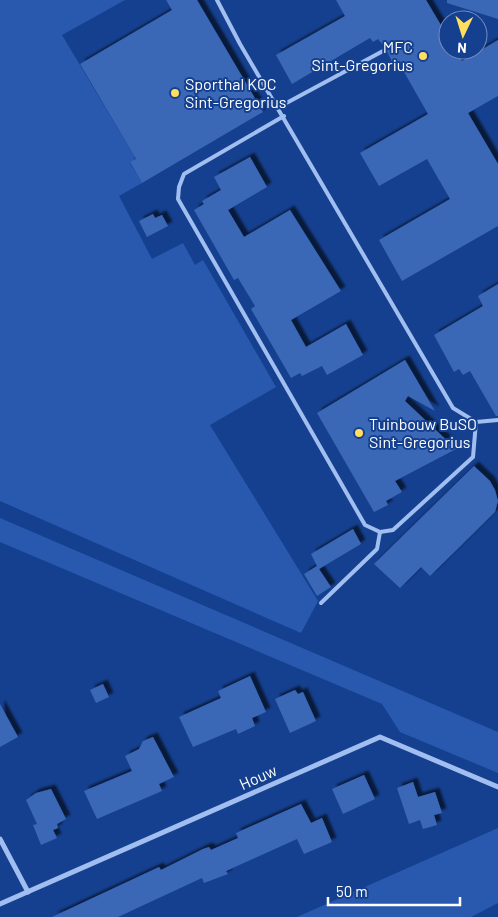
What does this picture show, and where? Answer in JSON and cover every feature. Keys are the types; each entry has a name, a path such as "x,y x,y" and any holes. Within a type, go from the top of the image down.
{"street":[{"name":"Houw","path":"0,904 380,737 498,787"},
{"path":"0,839 28,892"}],"lane":[{"path":"217,0 240,44 279,107 453,408 476,422 498,420"},
{"path":"279,107 383,50"},
{"path":"284,116 184,174 179,187 178,199 365,525 380,532 393,530 473,457 476,422"},
{"path":"321,603 377,548 380,532"}],"shaded area":[{"path":"0,0 125,0 62,35 136,159 130,163 142,183 119,196 152,259 183,243 195,265 203,260 276,387 210,425 318,601 301,633 0,501"},
{"path":"0,518 498,732 498,773 400,732 382,704 0,542"},
{"path":"498,828 498,903 471,917 297,917"}],"building":[{"name":"Sporthal KOC Sint-Gregorius","path":"166,0 197,0 263,112 142,183 130,162 136,159 80,64 172,10"},
{"path":"336,0 426,0 438,20 438,60 488,60 488,46 498,40 498,96 468,113 498,164 498,226 402,281 379,240 450,199 427,159 379,186 360,153 428,114 400,65 395,68 386,49 378,39 373,42 370,38 292,84 276,55 345,16"},
{"path":"447,0 498,0 498,19 488,16 488,10 469,10 447,3"},
{"path":"250,157 267,187 228,210 244,237 290,210 341,291 291,320 306,347 346,324 363,355 327,375 322,366 302,376 300,373 291,378 251,309 255,306 238,278 234,280 194,210 204,204 202,201 221,190 214,177"},
{"path":"153,214 155,218 162,215 168,226 147,237 139,221"},
{"path":"498,284 498,416 496,416 470,371 463,375 459,369 454,372 434,335 483,306 478,296"},
{"path":"405,360 435,411 408,396 405,401 456,449 395,481 402,492 386,501 388,505 374,512 317,413"},
{"path":"474,466 490,481 495,490 498,501 495,512 430,576 421,567 400,588 374,564"},
{"path":"353,529 361,544 319,569 331,587 317,596 304,574 317,566 311,554"},
{"path":"250,676 266,712 252,718 255,726 238,734 236,729 193,747 179,717 221,698 218,691"},
{"path":"103,684 109,697 96,703 90,690"},
{"path":"295,690 298,694 303,692 316,721 290,733 275,699"},
{"path":"0,704 18,737 0,747"},
{"path":"153,737 174,777 159,784 162,791 97,819 84,791 132,771 125,756 139,749 143,741"},
{"path":"364,775 375,799 343,814 332,789"},
{"path":"413,782 418,797 435,792 442,813 434,815 437,825 423,829 420,820 409,824 397,788"},
{"path":"51,789 66,819 57,824 58,828 53,830 57,838 41,845 33,825 37,824 26,800 36,793"},
{"path":"301,804 311,823 322,818 332,842 304,854 297,839 226,871 228,874 204,883 202,878 118,917 52,917 159,867 161,870 203,849 209,847 211,850 238,838 236,833"}],"place":[{"name":"MFC Sint-Gregorius","path":"423,56"},
{"name":"Sporthal KOC Sint-Gregorius","path":"175,93"},
{"name":"Tuinbouw BuSO Sint-Gregorius","path":"359,433"}]}
